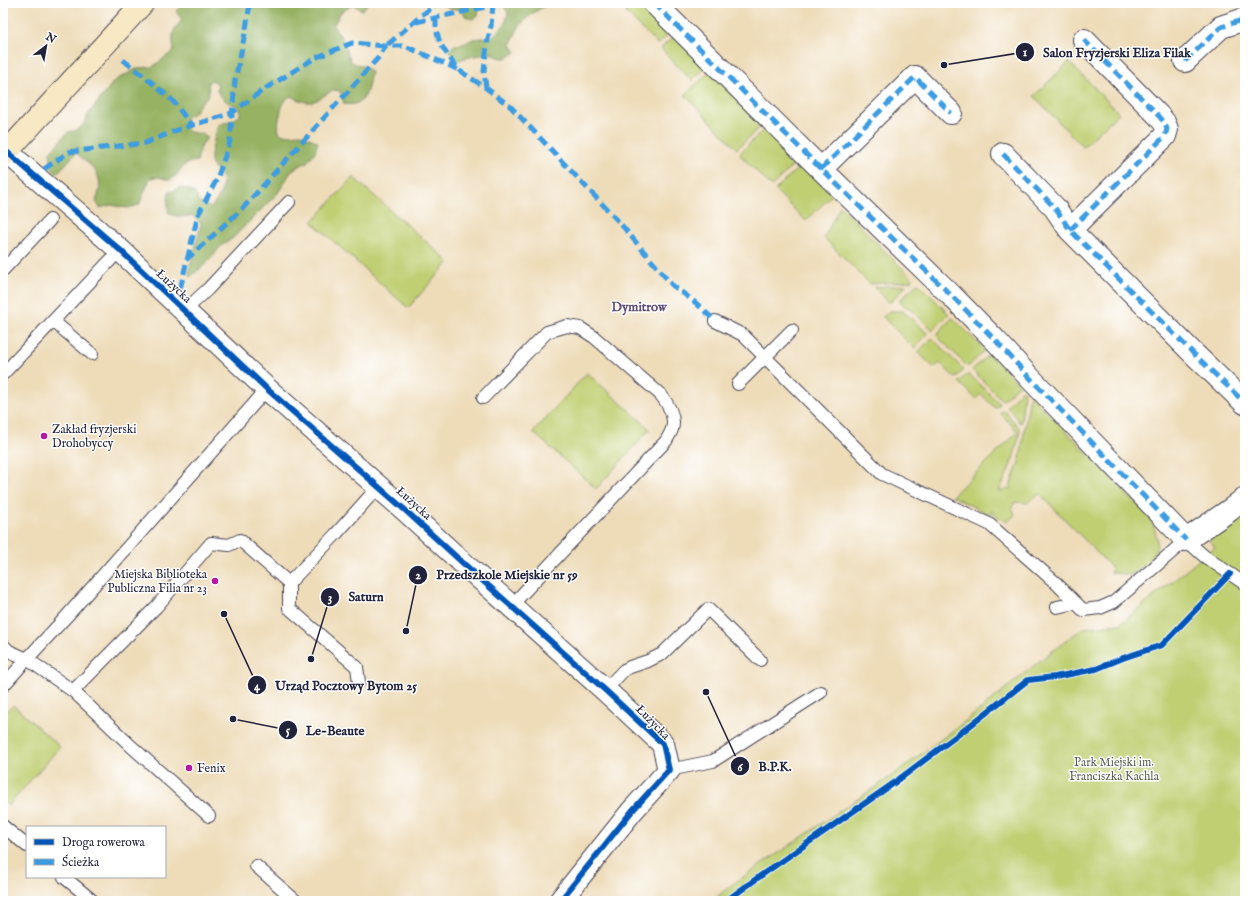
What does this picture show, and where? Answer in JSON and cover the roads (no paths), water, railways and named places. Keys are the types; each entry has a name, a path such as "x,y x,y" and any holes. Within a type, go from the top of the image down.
{"street":[{"name":"Łużycka","path":"143,3 5,154 120,250 267,389 379,486 605,690 663,744 669,770"},
{"path":"654,3 821,169 951,295 1186,540 1245,498"},
{"path":"1185,61 1221,27 1245,19"},
{"path":"1070,230 1165,136 1167,129 1164,122 1158,115 1084,40"},
{"path":"821,169 915,77 951,113"},
{"path":"1003,154 1055,208 1070,230 1245,403"},
{"path":"560,901 632,811 669,770"}],"lane":[{"path":"186,312 289,202"},
{"path":"3,270 50,220"},
{"path":"3,374 120,250"},
{"path":"716,320 743,335 882,474 989,524 1056,583 1075,603 1084,610 1100,608 1114,602 1186,540 1204,556 1245,584"},
{"path":"53,321 92,354"},
{"path":"483,398 547,332 567,326 580,328 594,337 661,395 669,406 673,419 672,429 666,441 511,606"},
{"path":"738,384 764,356 792,330"},
{"path":"3,686 66,618 267,389"},
{"path":"359,682 357,667 289,608 289,583 379,486"},
{"path":"73,691 157,606 211,543 229,545 240,540 289,583"},
{"path":"1057,607 1075,603"},
{"path":"605,690 624,670 662,654 708,609 760,660"},
{"path":"3,645 10,651 27,659 73,691 131,746 209,816"},
{"path":"669,770 713,760 821,692"},
{"path":"3,826 26,845"},
{"path":"256,866 296,901"},
{"path":"65,878 93,901"}],"place":[{"name":"Salon Fryzjerski Eliza Filak","path":"944,65"},
{"name":"Zakład fryzjerski Drohobyccy","path":"44,436"},
{"name":"Miejska Biblioteka Publiczna Filia nr 23","path":"215,581"},
{"name":"Urząd Pocztowy Bytom 25","path":"224,614"},
{"name":"Przedszkole Miejskie nr 59","path":"406,631"},
{"name":"Saturn","path":"311,659"},
{"name":"B.P.K.","path":"706,692"},
{"name":"Le-Beaute","path":"233,719"},
{"name":"Fenix","path":"189,768"}],"district":[{"name":"Dymitrow","path":"639,306"}],"park label":[{"name":"Park Miejski im. Franciszka Kachla","path":"1114,769"}]}
